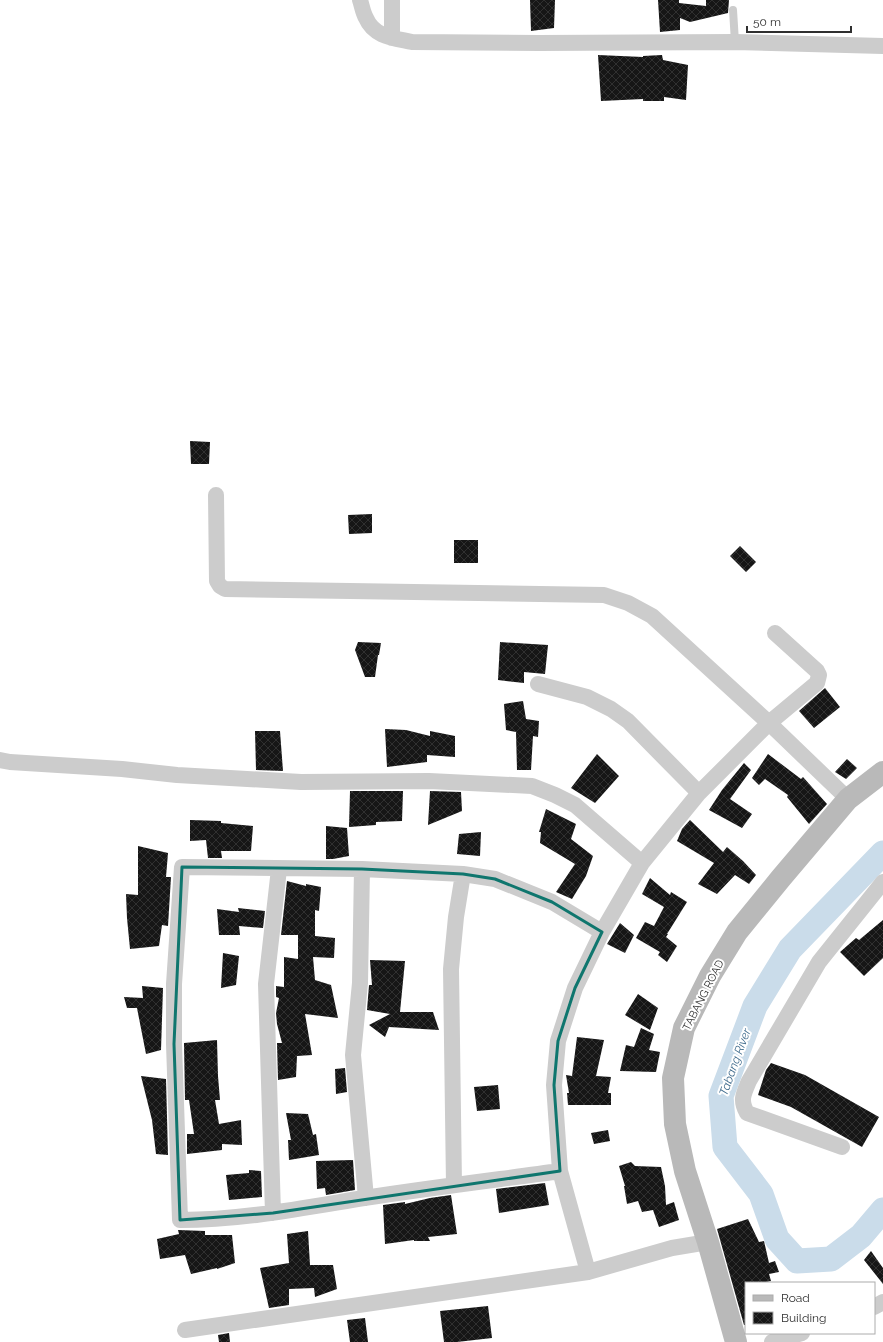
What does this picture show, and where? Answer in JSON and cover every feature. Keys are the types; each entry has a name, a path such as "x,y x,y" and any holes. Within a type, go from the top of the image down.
{"main road":[{"name":"TABANG ROAD","path":"736,1342 708,1242 685,1171 675,1124 673,1078 684,1028 710,976 737,932 780,878 848,800 883,772"}],"street":[{"path":"360,0 366,19 380,34 412,42 735,42 883,46"},
{"path":"392,0 392,38"},
{"path":"216,495 217,581 220,586 225,588 604,595 628,603 652,616 769,723 848,800"},
{"path":"588,1272 560,1172 554,1085 558,1041 575,988 602,932 642,863 699,793 769,723 817,683 819,678 817,670 775,633"},
{"path":"538,684 587,697 611,709 628,722 699,793"},
{"path":"0,760 10,762 122,769 177,775 301,782 429,781 532,786 575,805 642,863"},
{"path":"560,1172 454,1185 273,1213 196,1220 180,1220 174,1044 174,984 182,867 362,869 463,874 495,879 552,902 602,932"},
{"path":"273,1213 266,984 278,869"},
{"path":"362,869 360,983 354,1055 366,1198"},
{"path":"454,1185 451,969 456,917 463,874"},
{"path":"842,1147 747,1113 742,1104 748,1082 819,962 883,882"},
{"path":"185,1330 588,1272 672,1248 708,1242"},
{"path":"772,1342 799,1334"}],"lane":[{"path":"733,10 735,42"}],"highlighted area":[{"path":"182,867 362,869 463,874 495,879 552,902 602,932 575,988 558,1041 554,1085 560,1171 273,1213 180,1220 174,1044"}],"building":[{"path":"530,0 555,0 554,28 531,31"},
{"path":"658,0 679,0 679,3 706,6 706,0 729,0 728,13 690,22 680,18 680,30 660,32"},
{"path":"598,55 643,57 662,55 663,60 688,65 686,100 664,97 664,101 643,101 643,99 601,101"},
{"path":"190,441 210,442 209,464 191,464"},
{"path":"372,514 372,533 349,534 348,515"},
{"path":"454,540 478,540 478,563 454,563"},
{"path":"740,546 756,562 746,572 730,556"},
{"path":"358,642 381,643 375,677 365,677 355,650"},
{"path":"500,642 548,645 545,674 524,672 524,683 498,680"},
{"path":"825,688 840,707 814,728 799,711"},
{"path":"523,701 526,719 539,721 538,737 533,736 531,770 517,770 516,732 506,730 504,704"},
{"path":"385,729 406,730 430,736 430,731 455,736 455,757 427,755 427,762 387,767"},
{"path":"255,731 280,731 283,771 256,770"},
{"path":"597,754 619,776 595,803 571,788"},
{"path":"768,754 801,779 803,777 827,804 809,824 787,797 788,795 765,779 759,785 752,778"},
{"path":"847,759 857,768 846,779 835,772"},
{"path":"744,763 751,770 730,799 752,814 742,828 709,810 722,790"},
{"path":"350,791 403,791 402,821 376,822 376,825 349,827"},
{"path":"430,791 461,792 462,811 428,825"},
{"path":"546,809 576,824 571,839 593,856 586,876 572,899 556,892 575,864 540,843 541,832 539,832"},
{"path":"190,820 221,821 221,823 253,826 251,851 221,851 222,858 208,858 206,840 190,841"},
{"path":"690,820 723,852 727,847 756,875 749,884 735,875 717,894 698,884 714,863 677,841 682,829"},
{"path":"326,826 347,828 349,856 326,859"},
{"path":"481,832 480,856 457,854 459,834"},
{"path":"138,846 168,853 166,877 171,877 168,926 162,925 159,946 130,949 126,894 138,895"},
{"path":"650,878 670,895 671,892 687,902 666,937 677,946 667,962 658,955 660,952 636,938 645,922 654,926 664,907 642,894"},
{"path":"287,881 306,886 306,884 321,887 319,911 315,910 315,936 335,938 334,958 313,957 315,980 331,985 338,1018 305,1014 312,1055 297,1056 296,1077 278,1080 277,1043 282,1043 277,1024 276,1013 279,998 276,997 276,986 284,987 284,957 298,959 298,935 281,935"},
{"path":"238,908 265,911 263,928 239,926 240,935 219,935 217,909 239,912"},
{"path":"883,920 883,958 864,976 840,952 856,938 859,940"},
{"path":"620,923 634,935 625,953 607,944"},
{"path":"223,953 239,956 236,985 221,988"},
{"path":"370,960 405,961 400,1012 433,1012 439,1030 389,1027 385,1037 369,1025 390,1014 367,1010 369,985 372,985"},
{"path":"142,986 163,988 161,1050 146,1054 137,1008 127,1008 124,997 143,998"},
{"path":"638,994 658,1008 650,1030 625,1015"},
{"path":"641,1028 654,1034 649,1050 660,1052 656,1072 620,1071 626,1045 634,1047"},
{"path":"577,1037 604,1040 596,1076 611,1077 608,1093 611,1093 611,1105 568,1105 567,1093 569,1093 566,1075 572,1076"},
{"path":"217,1040 220,1100 215,1100 219,1124 241,1120 242,1145 222,1144 222,1150 187,1154 187,1134 194,1134 189,1100 185,1100 184,1043"},
{"path":"771,1063 805,1075 879,1117 862,1147 791,1107 758,1095 766,1070"},
{"path":"345,1068 347,1092 336,1094 335,1069"},
{"path":"141,1076 166,1079 168,1155 156,1154 152,1120"},
{"path":"498,1085 500,1109 477,1111 474,1087"},
{"path":"286,1113 308,1114 313,1135 316,1134 319,1155 289,1160 288,1140 291,1140"},
{"path":"608,1130 610,1141 594,1144 591,1133"},
{"path":"353,1160 355,1190 326,1195 325,1188 317,1189 316,1161"},
{"path":"631,1162 635,1166 661,1167 665,1186 666,1205 674,1202 679,1220 659,1227 653,1210 642,1212 638,1201 627,1204 625,1186 619,1166"},
{"path":"249,1170 261,1171 262,1197 229,1200 226,1175 249,1173"},
{"path":"545,1183 549,1205 499,1213 496,1189"},
{"path":"451,1195 457,1234 428,1237 430,1241 414,1240 385,1244 383,1205 405,1202 405,1204"},
{"path":"748,1219 759,1242 764,1241 769,1263 775,1261 779,1272 769,1274 771,1281 745,1282 745,1325 744,1325 717,1229"},
{"path":"178,1230 205,1231 205,1235 232,1235 235,1263 217,1269 191,1274 185,1255 160,1259 157,1239 179,1234"},
{"path":"308,1231 310,1265 333,1265 337,1289 315,1297 314,1288 289,1289 289,1305 269,1308 260,1268 289,1263 287,1234"},
{"path":"871,1251 883,1268 883,1284 864,1260"},
{"path":"488,1306 492,1338 444,1342 440,1311"},
{"path":"365,1318 368,1342 350,1342 347,1320"},
{"path":"229,1333 230,1342 219,1342 218,1335"}],"waterway":[{"name":"Tabang River","path":"883,853 790,949 755,1006 721,1096 725,1147 761,1194 777,1239 797,1261 831,1259 861,1236 883,1210"}]}
